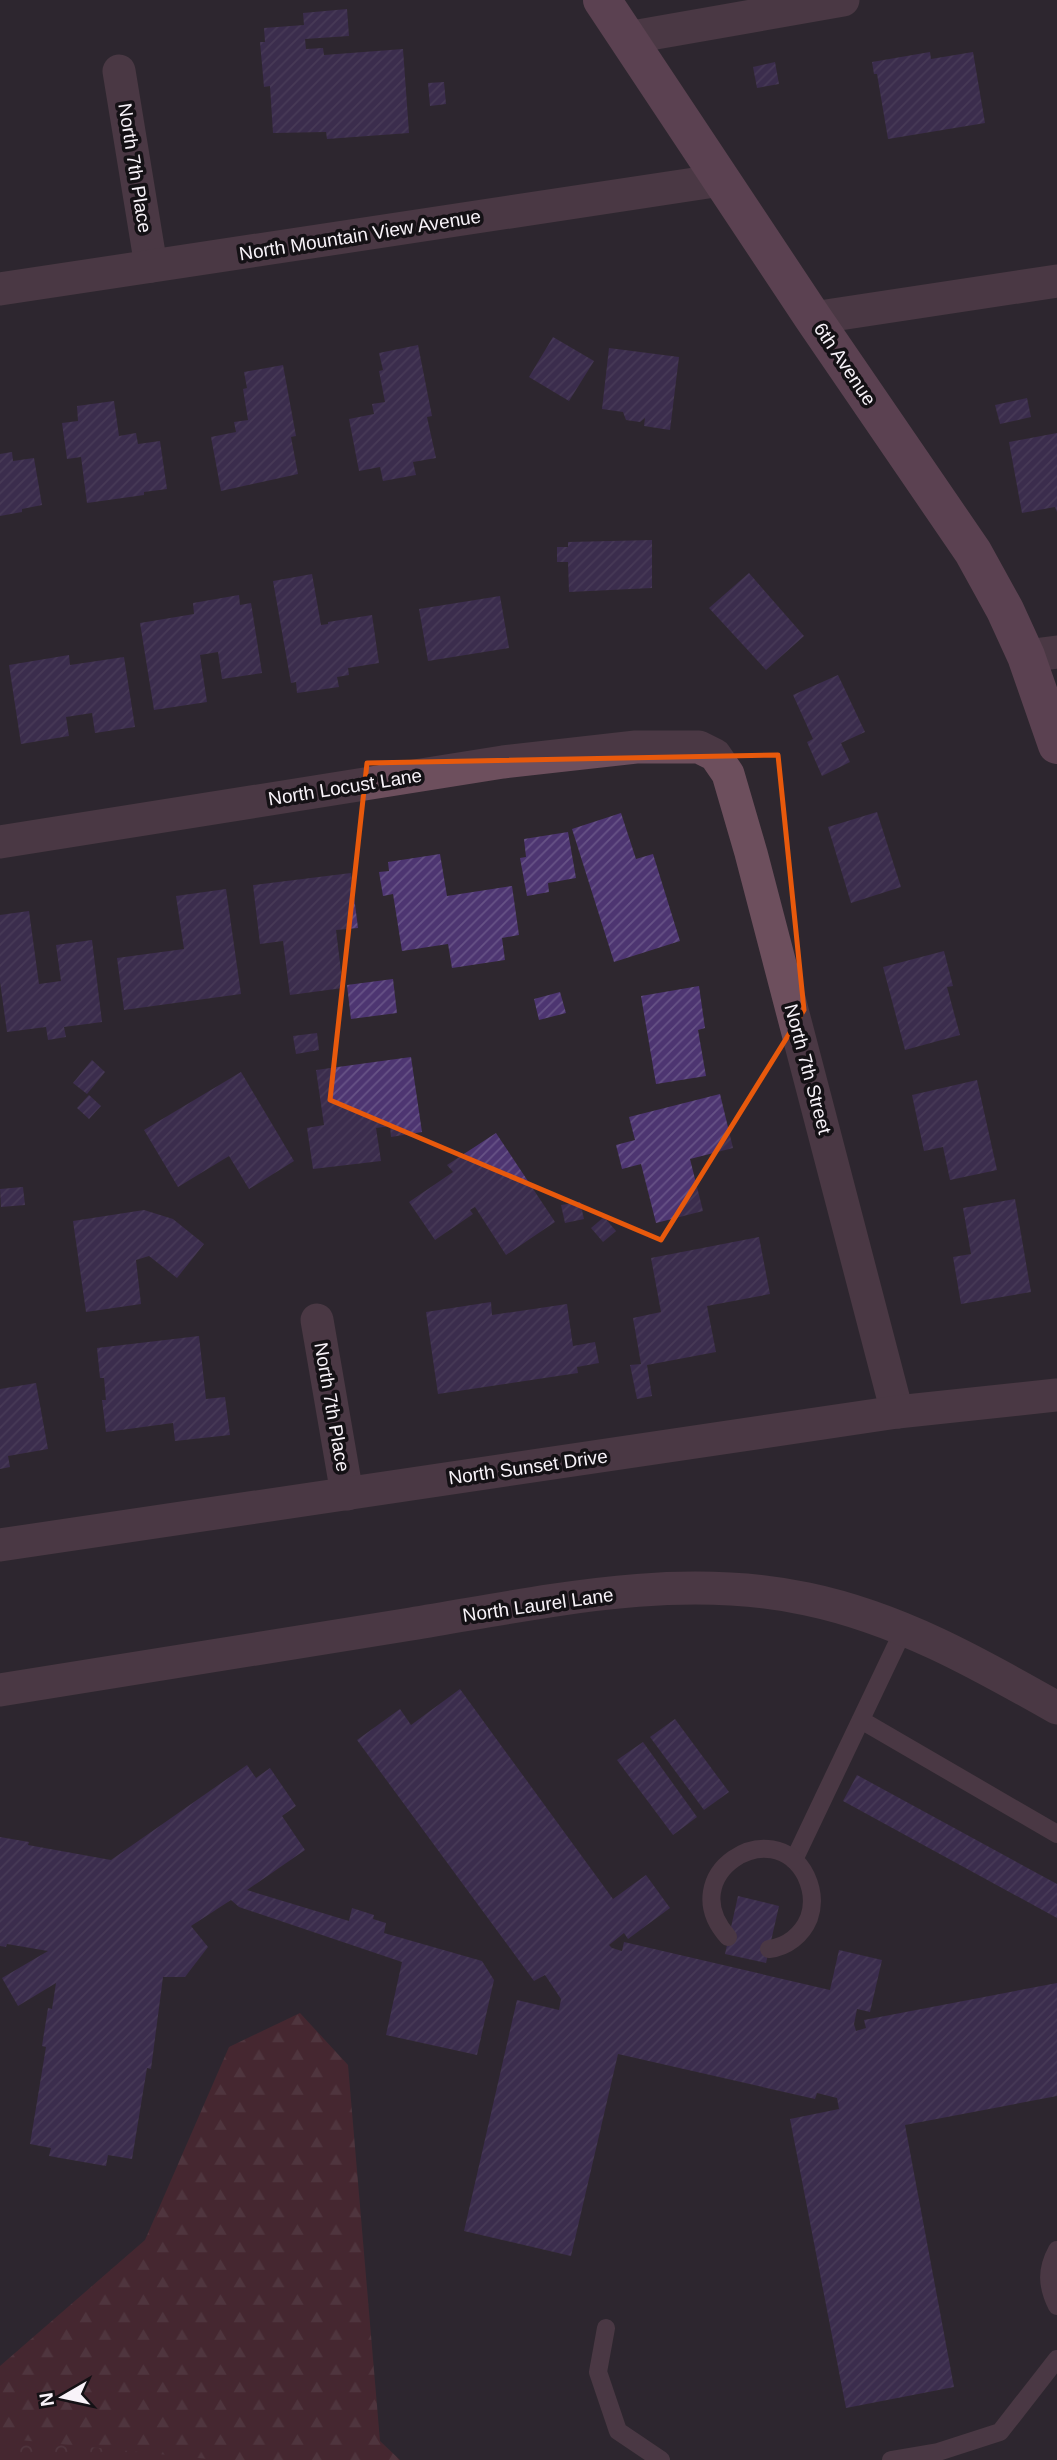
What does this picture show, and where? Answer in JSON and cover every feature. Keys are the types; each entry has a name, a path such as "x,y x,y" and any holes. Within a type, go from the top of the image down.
{"street":[{"name":"6th Avenue","path":"602,0 720,180 972,552 1005,610 1042,654 1057,745"},
{"path":"627,38 843,0"},
{"name":"North 7th Place","path":"120,71 151,266"},
{"name":"North Mountain View Avenue","path":"0,289 720,180"},
{"path":"813,318 1057,281"},
{"name":"North Locust Lane","path":"0,842 503,762 636,747 692,746"},
{"name":"North 7th Street","path":"692,746 715,755 728,774 897,1412"},
{"name":"North 7th Place","path":"317,1320 347,1494"},
{"name":"North Sunset Drive","path":"0,1545 897,1412 1057,1395"},
{"name":"North Laurel Lane","path":"0,1690 544,1603 647,1590 729,1587 809,1599 869,1616 928,1638 1057,1708"}],"lane":[{"path":"794,1860 904,1629"},
{"path":"861,1720 1057,1834"},
{"path":"728,1937 713,1914 711,1898 714,1883 722,1868 747,1851 763,1849 779,1852 794,1860 803,1871 810,1885 812,1901 809,1917 802,1931 790,1941 769,1949"},
{"path":"1057,2250 1048,2276 1050,2292 1057,2306"},
{"path":"606,2328 598,2372 618,2431 661,2460"},
{"path":"891,2460 938,2452 1000,2432 1057,2359"}],"highlighted area":[{"path":"778,755 804,1010 661,1240 330,1100 367,763"}],"green space":[{"path":"300,2013 348,2065 380,2441 400,2460 0,2460 0,2366 145,2240 229,2047"},
{"path":"0,2438 218,2460 0,2460"}],"building":[{"path":"347,9 349,36 305,39 306,49 323,48 324,55 403,49 409,133 327,139 326,132 273,133 270,86 264,87 260,42 265,42 264,28 304,25 303,13"},
{"path":"930,52 931,59 973,52 985,123 888,139 877,74 874,74 872,62"},
{"path":"775,62 779,84 757,88 753,67"},
{"path":"444,82 446,104 430,106 428,83"},
{"path":"553,337 594,361 569,401 529,377"},
{"path":"418,345 432,416 427,417 436,458 413,462 416,475 383,481 380,467 359,471 349,419 374,414 372,404 385,402 379,371 383,370 379,353"},
{"path":"609,348 679,357 670,430 644,426 645,418 640,422 626,420 623,412 602,409"},
{"path":"283,365 296,436 291,437 298,474 221,491 211,437 236,432 234,422 248,420 243,389 247,388 244,372"},
{"path":"1027,398 1031,417 1000,424 995,405"},
{"path":"114,401 119,436 136,433 138,444 160,441 167,489 87,503 81,457 67,459 62,423 78,421 77,406"},
{"path":"1057,433 1057,512 1055,507 1022,513 1009,442"},
{"path":"12,452 13,461 34,458 42,505 0,516 0,454"},
{"path":"652,540 652,588 569,592 568,562 557,562 557,547 568,547 568,542"},
{"path":"749,573 804,636 766,670 709,608"},
{"path":"312,574 321,625 372,615 379,663 348,668 349,675 337,677 339,687 297,693 296,682 291,683 273,581"},
{"path":"239,595 240,605 251,603 262,673 222,679 218,652 200,655 207,702 154,710 140,623 194,614 193,603"},
{"path":"500,596 509,648 428,661 419,609"},
{"path":"69,655 70,665 124,657 135,727 95,733 92,713 66,717 69,736 21,744 9,665"},
{"path":"838,675 865,732 841,743 850,762 822,776 807,742 813,739 793,695"},
{"path":"877,812 901,887 851,903 828,827"},
{"path":"621,813 636,859 653,854 680,941 614,962 572,829"},
{"path":"568,832 576,878 548,883 549,892 527,896 520,858 526,857 524,839"},
{"path":"440,854 447,896 512,886 519,935 502,938 505,960 452,968 448,944 402,951 393,894 383,896 379,872 389,871 388,862"},
{"path":"351,873 358,928 336,930 343,988 290,995 283,941 260,944 253,885"},
{"path":"226,889 241,994 124,1010 117,958 184,949 176,896"},
{"path":"29,911 39,984 61,981 56,945 92,940 102,1022 64,1027 66,1037 48,1040 46,1027 7,1032 0,982 0,915"},
{"path":"944,951 953,986 947,987 960,1035 905,1050 883,967"},
{"path":"393,979 397,1013 351,1019 347,985"},
{"path":"699,986 705,1028 698,1030 706,1076 656,1084 641,996"},
{"path":"560,992 566,1013 539,1020 534,999"},
{"path":"317,1033 319,1050 296,1054 293,1036"},
{"path":"411,1057 422,1132 391,1137 390,1126 376,1128 381,1161 313,1169 307,1128 324,1125 316,1070"},
{"path":"92,1060 105,1072 87,1094 73,1083"},
{"path":"241,1072 294,1161 249,1189 229,1156 178,1187 144,1130"},
{"path":"977,1080 997,1170 950,1180 943,1147 924,1151 912,1095"},
{"path":"720,1094 733,1148 690,1159 703,1211 656,1223 641,1164 622,1169 616,1145 635,1140 629,1117"},
{"path":"89,1095 101,1106 89,1119 77,1108"},
{"path":"496,1133 555,1222 506,1255 475,1207 470,1210 473,1214 435,1240 409,1202 453,1172 447,1165"},
{"path":"23,1187 25,1205 1,1207 0,1189"},
{"path":"1015,1199 1031,1292 961,1304 953,1257 971,1254 963,1208"},
{"path":"580,1202 584,1219 565,1223 561,1205"},
{"path":"144,1210 173,1219 204,1244 177,1278 149,1256 136,1260 141,1304 86,1312 73,1221"},
{"path":"604,1217 616,1231 603,1242 591,1228"},
{"path":"759,1237 770,1294 707,1306 716,1352 647,1365 652,1396 637,1399 630,1365 641,1364 633,1318 661,1312 651,1258"},
{"path":"491,1302 492,1315 567,1304 573,1346 595,1342 599,1363 577,1367 578,1373 438,1394 426,1312"},
{"path":"199,1336 206,1399 225,1397 230,1435 175,1441 173,1423 106,1432 102,1400 106,1400 104,1378 100,1378 97,1348"},
{"path":"36,1383 48,1449 8,1456 10,1467 0,1469 0,1389"},
{"path":"460,1689 613,1899 646,1875 670,1908 628,1939 624,1933 609,1945 612,1948 622,1951 624,1942 830,1990 839,1950 882,1960 870,2012 857,2009 854,2024 856,2031 866,2028 864,2020 1057,1983 1057,2096 905,2125 954,2387 846,2408 790,2119 839,2109 837,2098 817,2093 815,2099 618,2054 571,2256 464,2231 517,2000 559,2010 561,1999 545,1975 534,1981 357,1740 400,1709 411,1725"},
{"path":"675,1719 729,1792 704,1810 650,1737"},
{"path":"643,1742 697,1817 673,1835 617,1760"},
{"path":"247,1765 256,1778 270,1768 296,1806 282,1816 305,1850 247,1890 349,1921 352,1908 374,1915 373,1919 386,1923 384,1933 482,1961 494,1980 477,2055 386,2035 402,1962 239,1907 231,1900 191,1926 208,1947 185,1977 163,1977 151,2069 147,2068 132,2159 108,2155 106,2166 49,2156 51,2148 30,2144 46,2047 42,2046 48,2008 52,2009 56,1983 18,2006 2,1978 48,1951 7,1944 6,1947 0,1946 0,1837 29,1842 28,1845 111,1860"},
{"path":"857,1775 1057,1884 1057,1918 843,1801"},
{"path":"738,1896 779,1906 766,1963 725,1954"}]}
